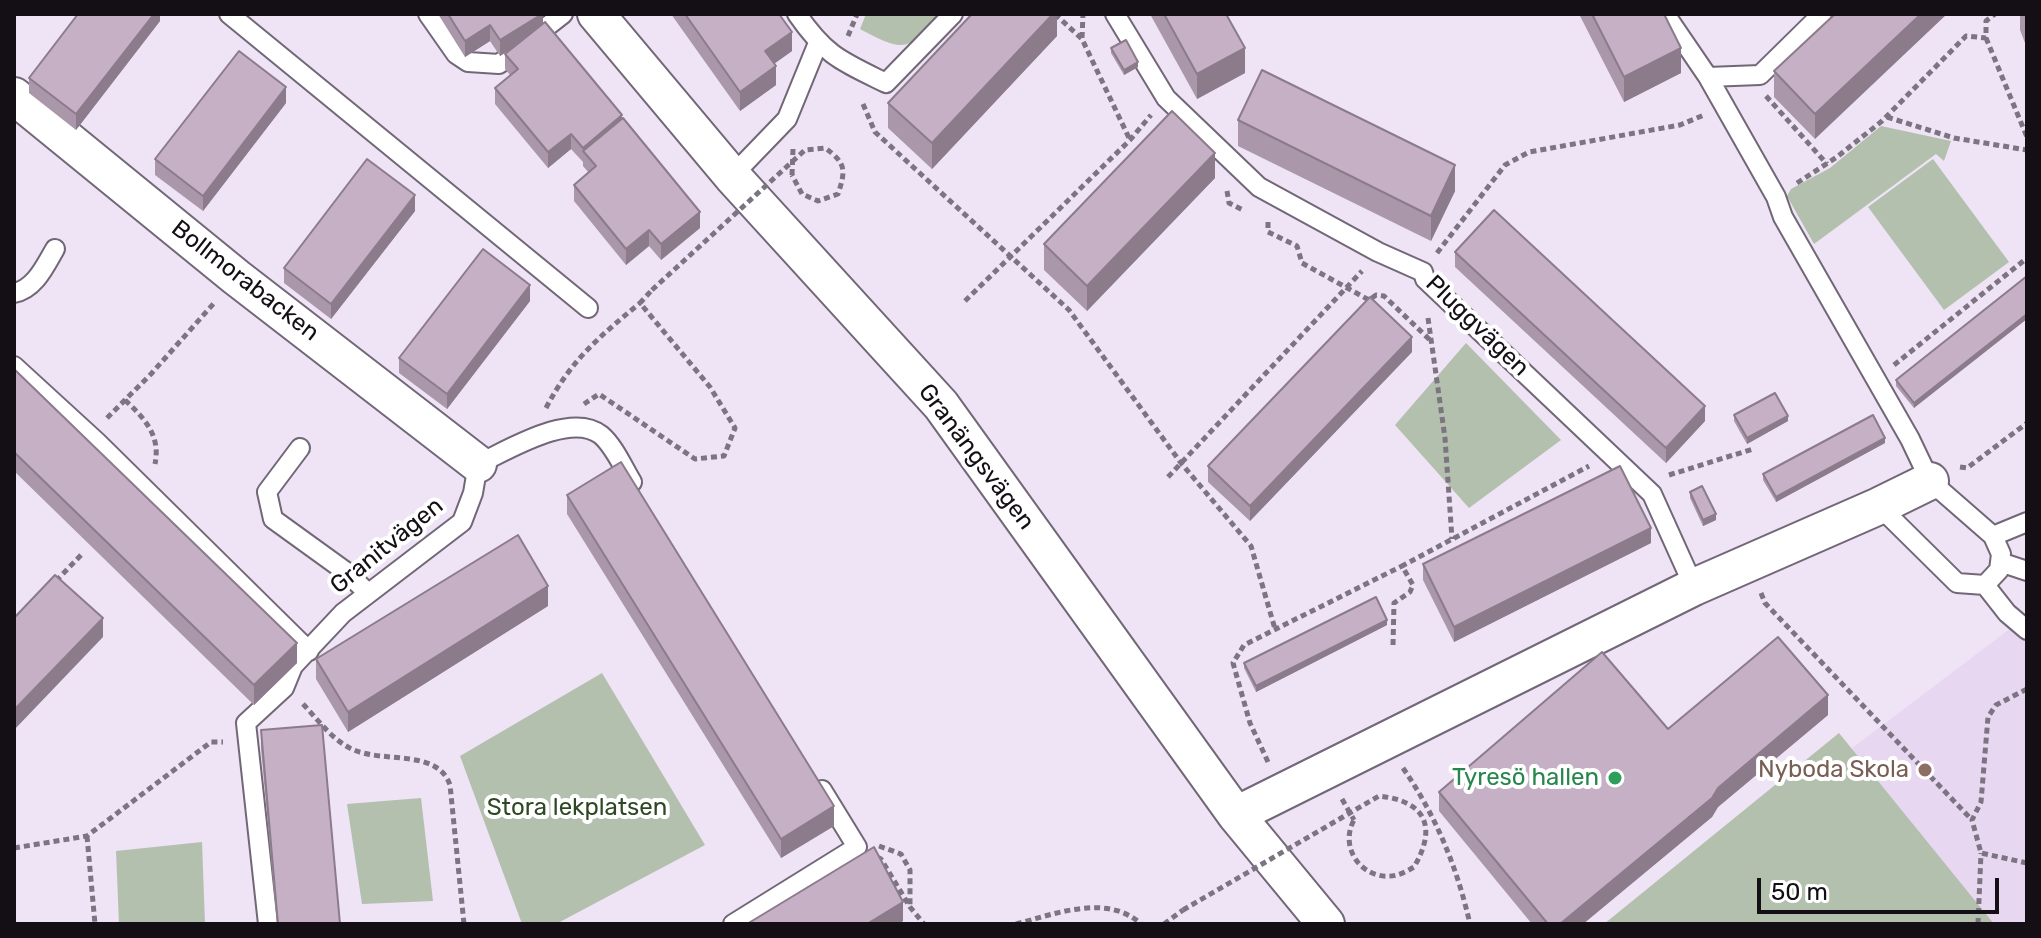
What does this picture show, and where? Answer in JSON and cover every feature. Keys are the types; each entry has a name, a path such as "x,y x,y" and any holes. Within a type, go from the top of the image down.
{"street":[{"name":"Granängsvägen","path":"596,14 732,176 941,405 1236,815 1326,924"},
{"name":"Bollmorabacken","path":"14,96 236,277 478,464"},
{"path":"1236,815 1694,587 1879,506 1925,472"}],"lane":[{"path":"229,14 588,308"},
{"path":"428,14 456,54 468,62 499,64 563,14"},
{"path":"797,14 818,43 839,61 886,83 953,14"},
{"name":"Pluggvägen","path":"1115,14 1166,98 1259,187 1424,276 1652,494 1694,587"},
{"path":"1665,14 1708,77 1925,472 1993,536 2001,554 1999,570 1985,585"},
{"path":"1708,77 1760,75 1822,14"},
{"path":"732,176 787,119 818,43"},
{"path":"14,293 34,283 55,249"},
{"path":"14,366 97,442 309,651"},
{"path":"478,464 544,433 570,428 590,429 601,435 610,446 643,500"},
{"path":"300,448 267,492 273,519 345,571 368,593"},
{"name":"Granitvägen","path":"248,740 246,723 284,688 293,666 343,613 462,522 473,493 478,464"},
{"path":"1879,506 1957,583 1985,585 2007,613 2027,630"},
{"path":"1993,536 2027,522"},
{"path":"2000,562 2027,571"},
{"path":"248,740 268,924"},
{"path":"733,924 857,847 816,780"}],"path":[{"path":"1055,14 1082,39 1130,140"},
{"path":"1082,39 1083,14"},
{"path":"1995,14 1986,21 1986,38 2027,137"},
{"path":"1776,197 1827,164 1887,117 1966,36 1986,38"},
{"path":"1747,75 1827,164"},
{"path":"965,301 1130,140 1166,98"},
{"path":"863,104 875,132 1069,310 1181,463 1251,546 1275,629"},
{"path":"1452,539 1445,438 1424,276 1505,165 1529,152 1680,125 1723,107"},
{"path":"1887,117 1954,138 2027,150"},
{"path":"535,418 546,408 562,379 590,345 640,303 805,150 825,148 839,158 845,174 838,194 818,201 802,194 792,175"},
{"path":"1238,166 1227,190 1229,203 1270,223 1268,232 1297,246 1302,263 1369,300 1376,295 1384,296 1431,341"},
{"path":"1168,477 1348,288 1378,252"},
{"path":"1880,390 1891,368 2027,258"},
{"path":"104,420 214,303"},
{"path":"573,411 599,394 695,459 724,456 735,428 710,387 640,303"},
{"path":"125,400 146,420 154,434 157,455 152,476"},
{"path":"546,408 559,410"},
{"path":"1925,472 1967,468 2027,423"},
{"path":"1652,494 1668,475 1753,449"},
{"path":"1269,764 1250,723 1233,663 1244,645 1402,566 1610,455"},
{"path":"53,583 83,553"},
{"path":"1393,645 1394,603 1410,592 1413,585 1402,566"},
{"path":"1758,587 1765,603 1972,820 1981,853 1978,924"},
{"path":"284,688 302,702 336,740 357,751 435,765 446,773 450,785 464,924"},
{"path":"1972,820 1981,802 1988,717 1996,705 2027,689"},
{"path":"14,848 87,836 211,742 248,740"},
{"path":"1384,741 1427,803 1445,841 1470,924"},
{"path":"1164,924 1379,796 1401,798 1416,808 1426,824 1427,838 1414,867 1396,876 1378,875 1361,866 1350,850 1347,833 1354,820"},
{"path":"87,836 95,924"},
{"path":"857,847 878,846 901,854 910,870 910,907"},
{"path":"1981,853 2027,863"},
{"path":"881,859 924,924"},
{"path":"1016,924 1079,908 1115,909 1141,924"}],"shaded area":[{"name":"Nyboda Skola","path":"2027,616 2027,924 1619,924"}],"green space":[{"path":"866,14 943,14 913,41 897,45 860,29"},
{"path":"1881,126 1951,141 1944,161 1936,154 1814,244 1787,196 1791,189 1830,168"},
{"path":"1933,159 2009,262 1944,310 1868,207"},
{"path":"1466,343 1561,440 1469,508 1395,425"},
{"name":"Stora lekplatsen","path":"602,673 705,845 556,924 522,924 460,756"},
{"path":"1839,733 1994,924 1604,924"},
{"path":"421,798 433,901 362,904 347,804"},
{"path":"202,842 205,924 119,924 116,851"}],"building":[{"path":"78,14 154,14 76,114 29,78"},
{"path":"448,14 542,14 500,40 490,25 465,41"},
{"path":"685,14 779,14 792,32 765,51 776,66 740,92"},
{"path":"972,14 1053,14 932,143 888,103"},
{"path":"1164,14 1226,14 1245,48 1197,74"},
{"path":"1592,14 1664,14 1681,48 1624,77"},
{"path":"1835,14 1921,14 1815,114 1774,71"},
{"path":"545,22 622,115 583,148 571,134 548,152 495,88 518,69 505,54"},
{"path":"1126,40 1138,62 1124,70 1111,48"},
{"path":"239,51 286,87 203,196 155,159"},
{"path":"1262,70 1455,165 1431,216 1238,120"},
{"path":"1172,111 1215,153 1087,286 1044,244"},
{"path":"623,118 700,212 661,244 649,230 626,249 574,185 596,166 583,151"},
{"path":"367,159 415,195 331,304 284,268"},
{"path":"1494,210 1705,406 1666,448 1455,252"},
{"path":"483,249 530,285 447,394 399,358"},
{"path":"2027,276 2027,314 1914,403 1896,380"},
{"path":"1370,297 1412,337 1250,506 1208,466"},
{"path":"14,369 297,643 254,685 14,452"},
{"path":"1775,393 1788,416 1747,438 1734,415"},
{"path":"1873,415 1885,438 1776,497 1763,474"},
{"path":"621,462 834,806 781,839 567,495"},
{"path":"1620,466 1651,528 1454,627 1423,564"},
{"path":"1702,486 1716,514 1703,520 1690,492"},
{"path":"518,535 548,586 348,712 316,659"},
{"path":"55,575 103,618 14,710 14,618"},
{"path":"1376,597 1387,620 1256,686 1244,663"},
{"name":"Tyresö hallen","path":"1778,637 1828,695 1718,788 1712,798 1560,924 1548,924 1439,792 1602,652 1668,729"},
{"path":"322,725 340,924 278,924 261,730"},
{"path":"874,847 903,902 867,924 747,924"}],"place":[{"name":"Nyboda Skola","path":"1925,770"},
{"name":"Tyresö hallen","path":"1615,778"}]}
